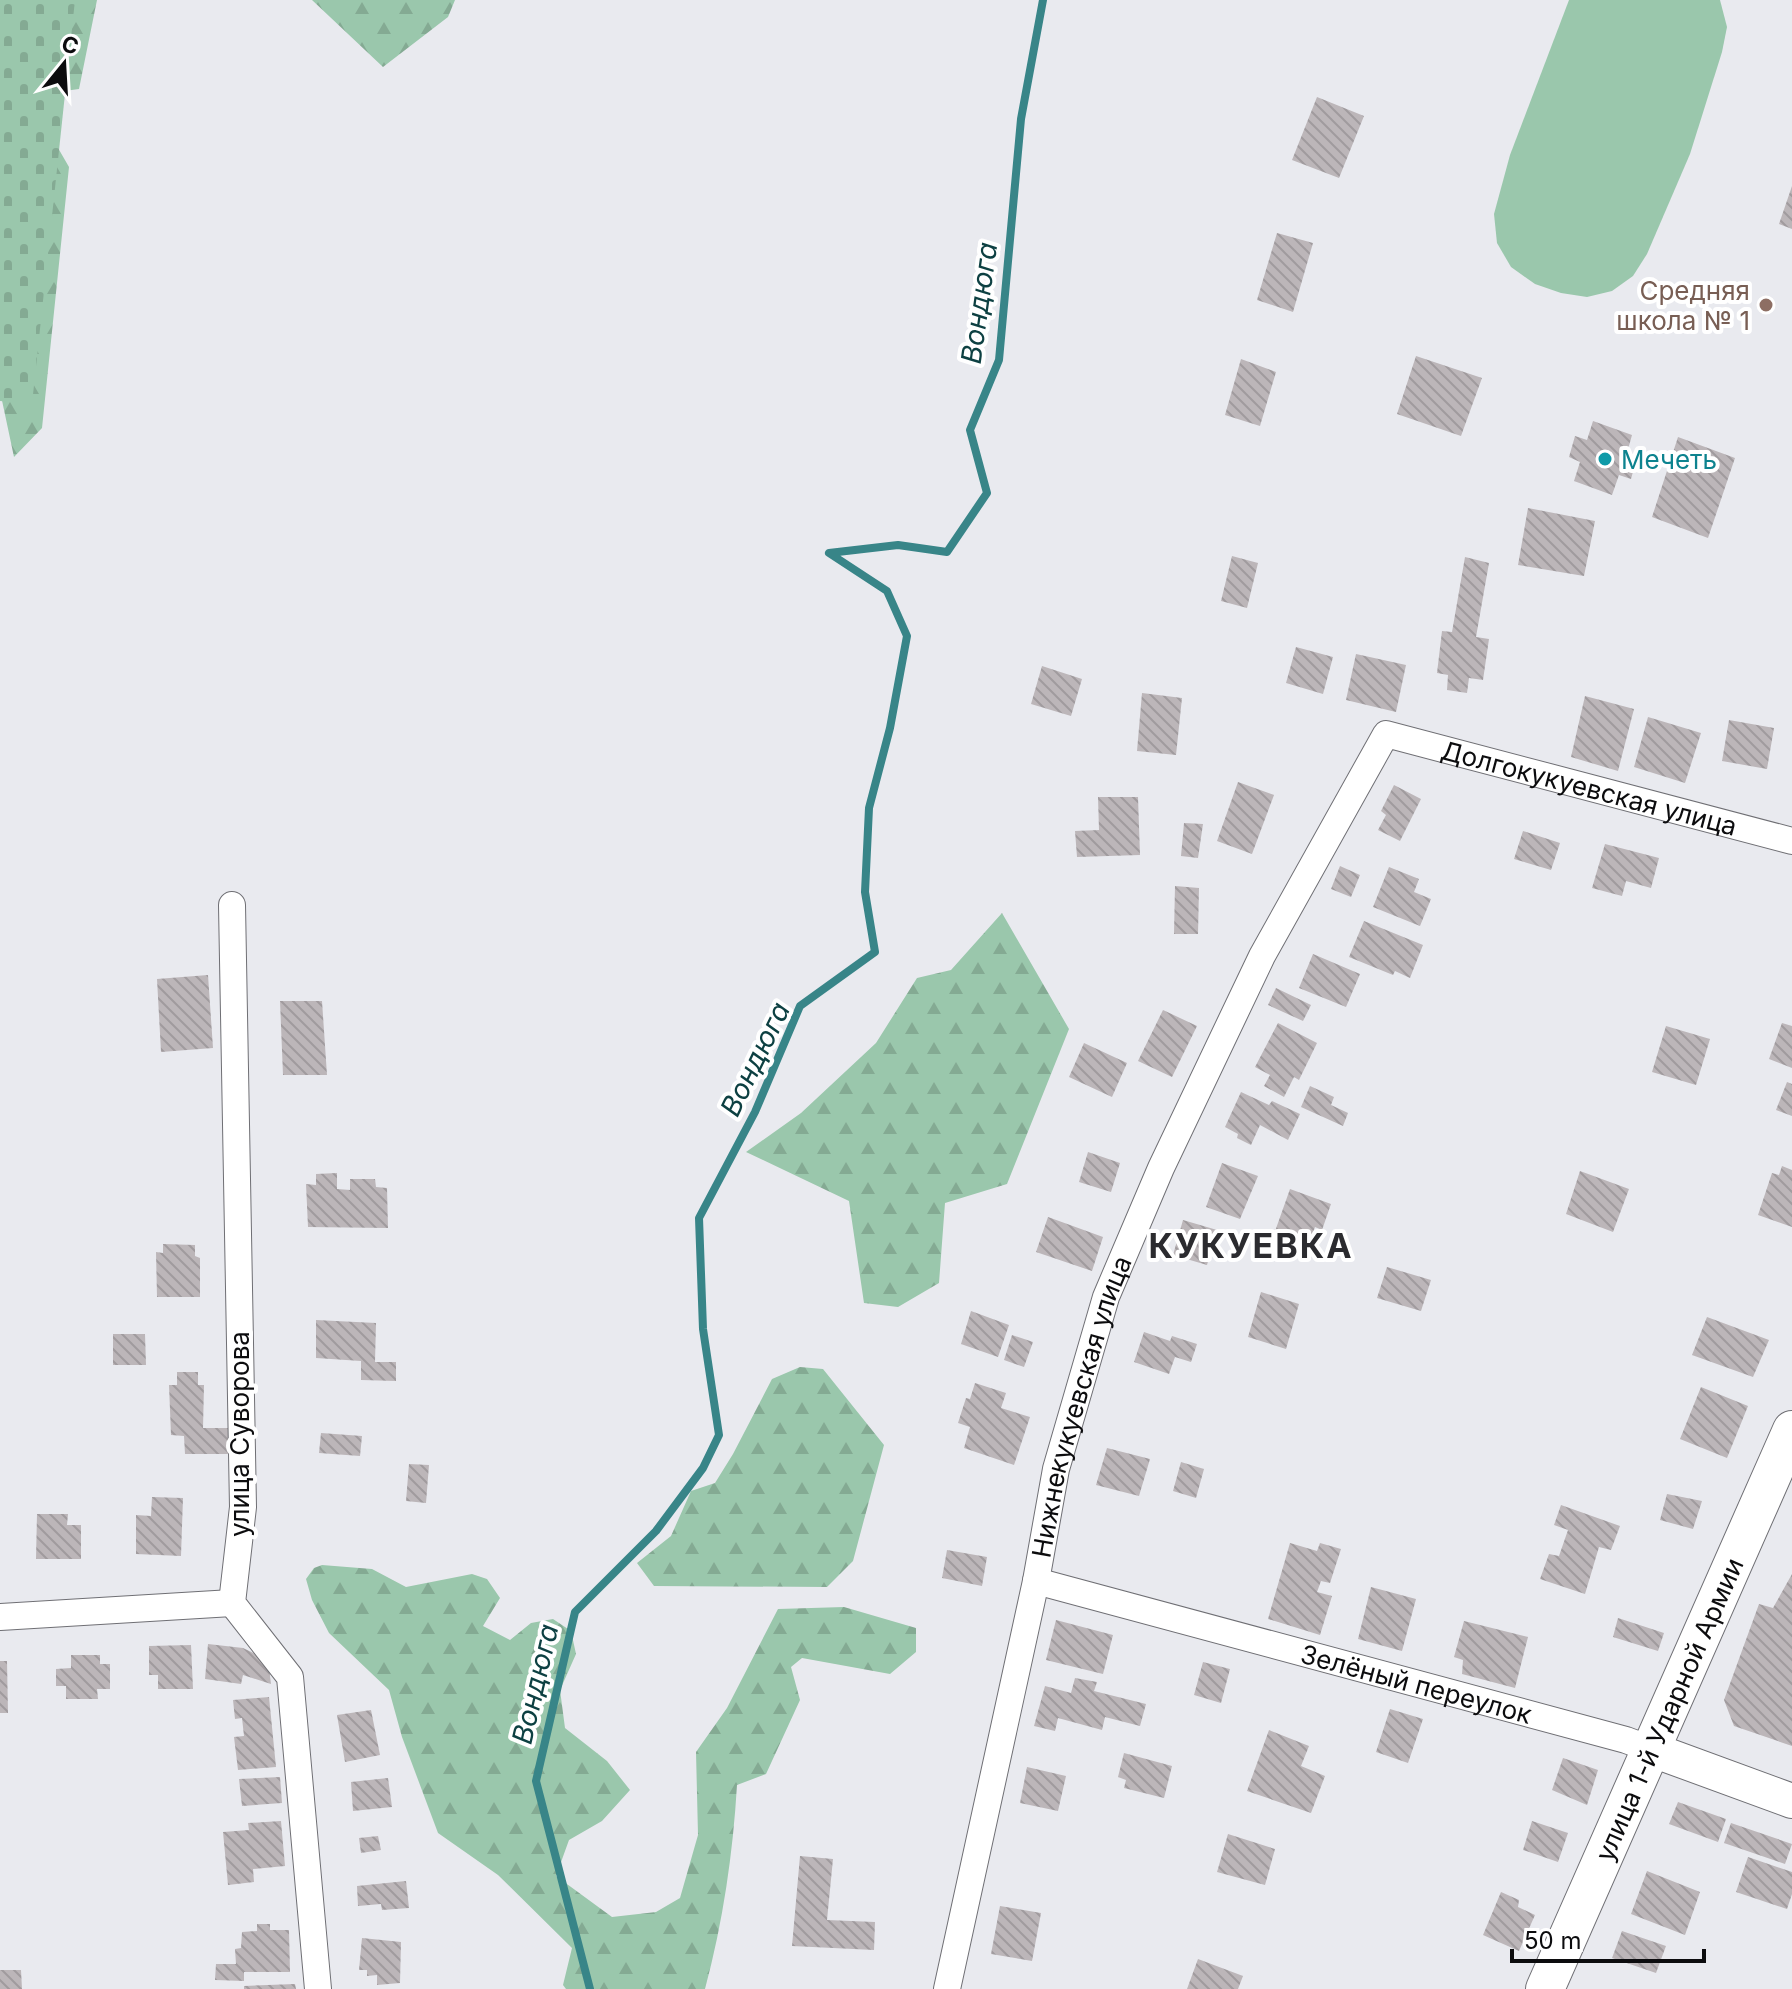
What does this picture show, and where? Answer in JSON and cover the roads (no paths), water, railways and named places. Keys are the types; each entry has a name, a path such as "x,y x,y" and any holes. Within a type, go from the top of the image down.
{"main road":[{"name":"улица 1-й Ударной Армии","path":"1545,1989 1792,1430"}],"street":[{"name":"Долгокукуевская улица","path":"1386,734 1792,841"},
{"name":"Нижнекукуевская улица","path":"947,1989 1036,1581 1056,1469 1106,1297 1161,1168 1262,956 1386,734"},
{"name":"улица Суворова","path":"232,905 243,1507 232,1603"},
{"name":"Зелёный переулок","path":"1036,1581 1626,1740 1792,1801"},
{"path":"0,1617 232,1603 290,1677 318,1989"}],"waterway":[{"name":"Вондюга","path":"590,1989 536,1781 575,1612 656,1531 703,1468 719,1435 703,1329 699,1218 755,1112 800,1006 875,952 865,892 869,808 890,728 907,636 887,591 829,553 898,545 947,552 987,493 970,430 999,360 1021,119 1043,0"}],"place":[{"name":"Средняя школа № 1","path":"1766,305"},
{"name":"Мечеть","path":"1605,459"}],"district":[{"name":"КУКУЕВКА","path":"1251,1245"}]}
